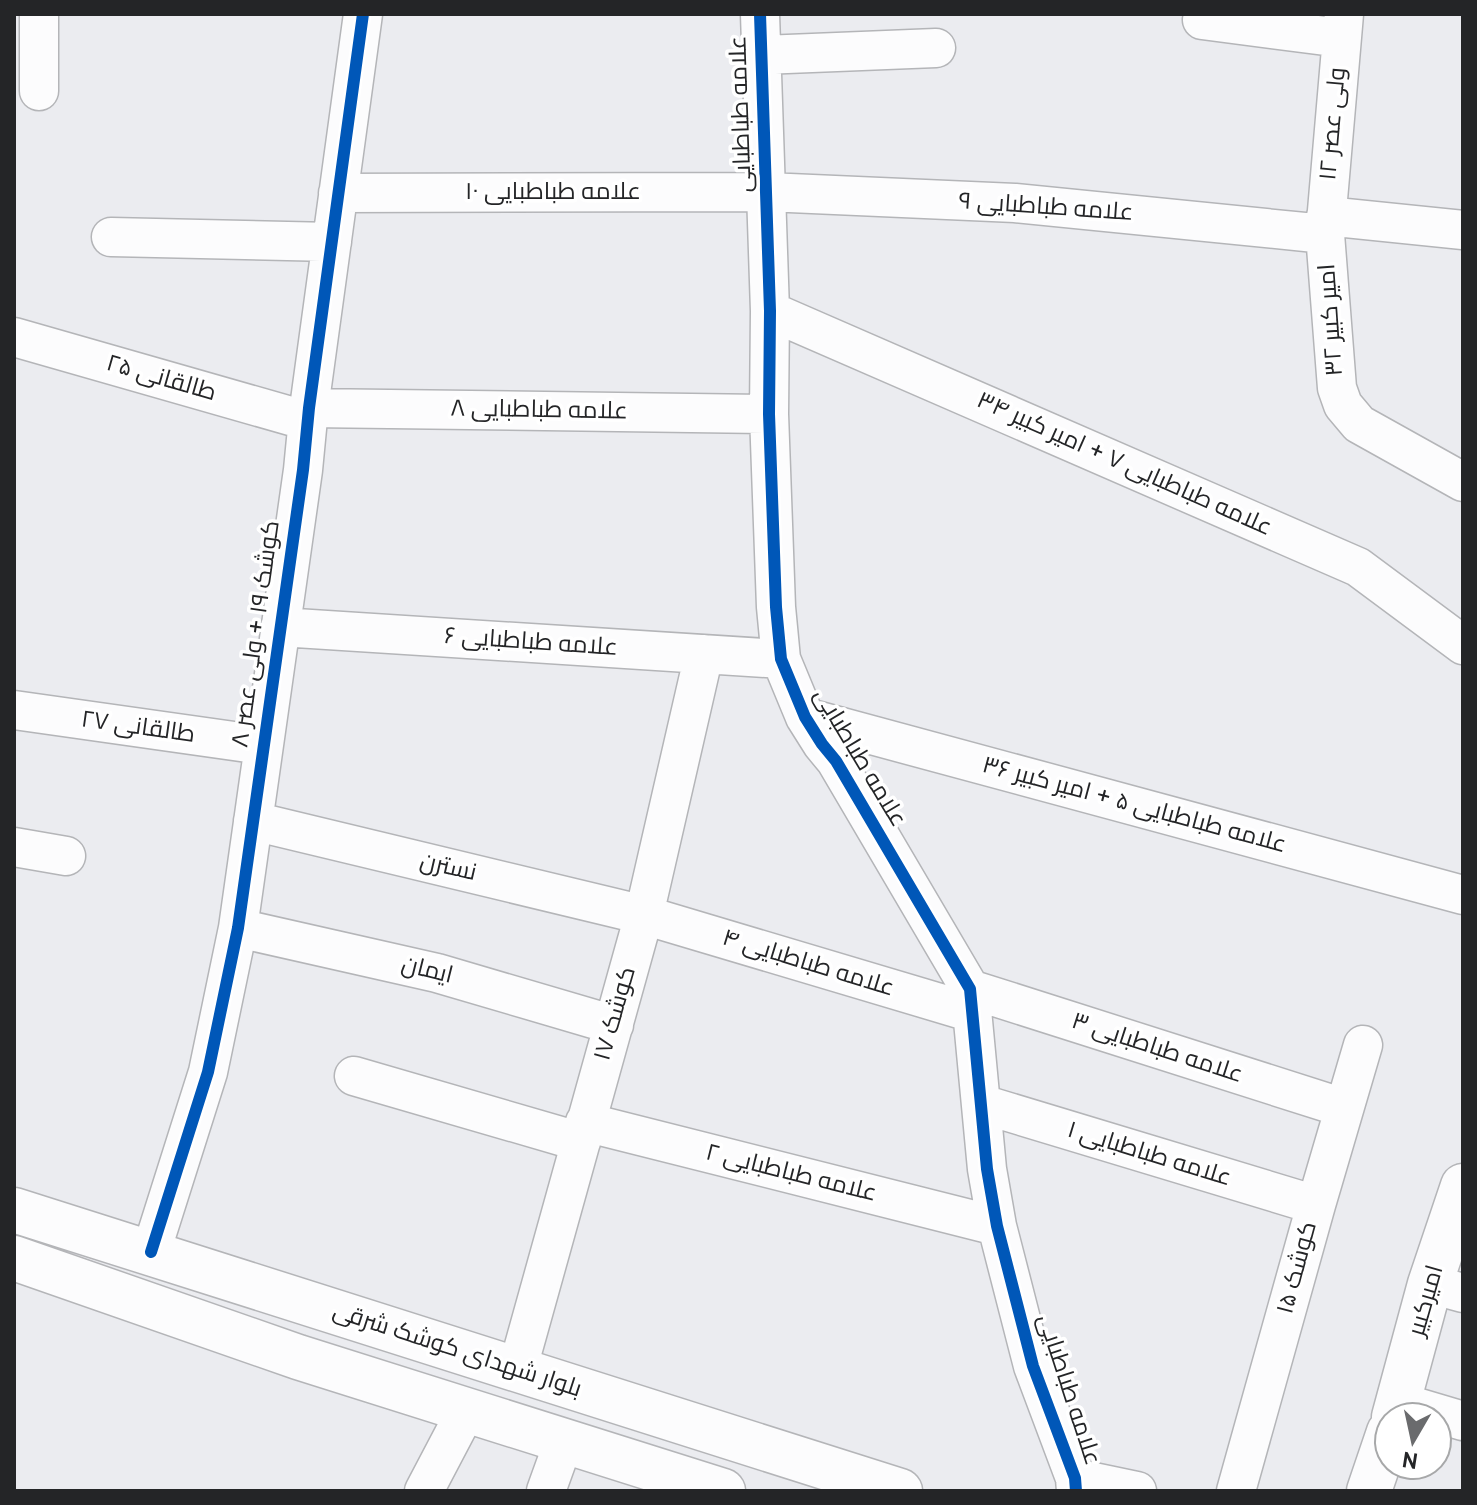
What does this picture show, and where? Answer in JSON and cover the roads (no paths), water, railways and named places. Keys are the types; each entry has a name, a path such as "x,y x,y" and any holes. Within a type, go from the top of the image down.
{"main road":[{"name":"امیرکبیر","path":"1401,1401 1447,1288 1463,1186"},
{"name":"بلوار شهدای کوشک شرقی","path":"14,1210 900,1491"},
{"path":"14,1258 298,1357 723,1491"},
{"path":"298,1357 316,1305"}],"street":[{"path":"39,14 39,91"},
{"name":"کوشک ۱۹ + ولی عصر ۸","path":"151,1252 208,1072 238,928 364,14"},
{"name":"علامه طباطبایی","path":"760,14 770,311 769,414 776,607 781,659 805,717 836,761 971,1001 987,1169 997,1226 1033,1366 1075,1485"},
{"path":"1202,20 1343,26"},
{"name":"ولی عصر ۱۲","path":"1325,225 1343,26"},
{"path":"762,55 936,48"},
{"name":"علامه طباطبایی ۱۰","path":"338,193 767,192"},
{"name":"علامه طباطبایی ۹","path":"767,192 1015,203 1325,225 1463,230"},
{"name":"امیر کبیر ۳۲","path":"1325,225 1337,388 1343,405 1359,424 1463,482"},
{"path":"111,237 332,242"},
{"name":"علامه طباطبایی ۷ + امیر کبیر ۳۴","path":"770,311 1358,567 1463,645"},
{"name":"طالقانی ۲۵","path":"14,337 308,414"},
{"name":"علامه طباطبایی ۸","path":"308,414 769,414"},
{"name":"علامه طباطبایی ۶","path":"280,627 781,659"},
{"name":"کوشک ۱۷","path":"517,1371 644,915 704,654"},
{"name":"طالقانی ۲۷","path":"14,710 262,745"},
{"name":"علامه طباطبایی ۵ + امیر کبیر ۳۶","path":"805,717 1463,895"},
{"name":"نسترن","path":"253,821 644,915"},
{"path":"14,847 66,856"},
{"name":"علامه طباطبایی ۴","path":"644,915 971,1001"},
{"name":"ایمان","path":"238,928 437,973 614,1025"},
{"name":"علامه طباطبایی ۳","path":"971,1001 1344,1108"},
{"name":"کوشک ۱۵","path":"1236,1491 1363,1045"},
{"name":"علامه طباطبایی ۲","path":"354,1076 583,1132 997,1226"},
{"name":"علامه طباطبایی ۱","path":"982,1104 1316,1205"},
{"path":"424,1491 466,1411"},
{"path":"546,1491 564,1441"},
{"path":"1075,1485 1137,1491"}]}
